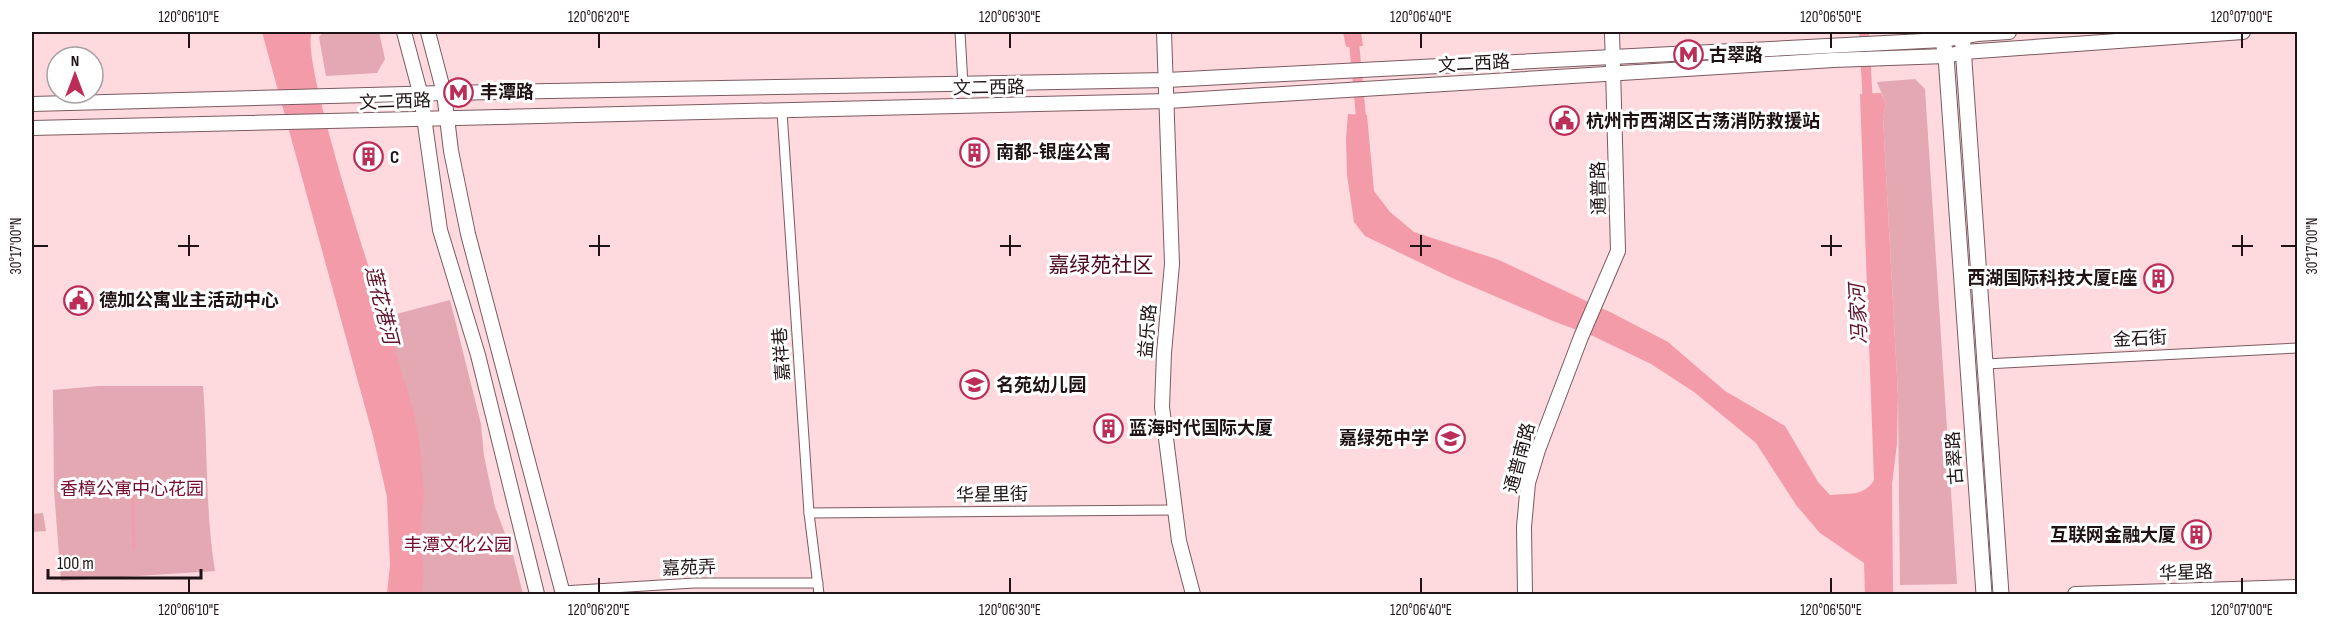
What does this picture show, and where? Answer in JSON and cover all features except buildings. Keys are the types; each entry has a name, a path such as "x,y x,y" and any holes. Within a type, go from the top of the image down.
{"main road":[{"path":"404,32 421,96 440,230 478,355 537,594"},
{"path":"428,32 444,93 451,151 468,234 563,593"},
{"name":"益乐路","path":"1164,32 1172,264 1162,407 1179,541 1193,594"},
{"name":"通普路","path":"1581,337 1618,250 1612,32"},
{"name":"文二西路","path":"32,104 421,96 444,93 1167,80 1890,43 1962,34 2009,32"},
{"name":"文二西路","path":"32,129 1167,102 1833,60 1946,56 1964,52 2243,32"},
{"name":"古翠路","path":"1962,34 2001,594"},
{"name":"古翠路","path":"1942,36 1946,56 1984,594"},
{"name":"通普南路","path":"1525,594 1524,527 1528,483 1538,450 1581,337"},
{"name":"华星路","path":"2075,594 2298,587"}],"street":[{"path":"960,32 963,85"},
{"name":"嘉祥巷","path":"782,112 809,513 819,594"},
{"name":"金石街","path":"1985,364 2298,348"},
{"name":"华星里街","path":"809,513 1174,510"},
{"name":"嘉苑弄","path":"563,593 694,583 818,583"}],"green space":[{"path":"323,32 379,32 385,59 377,73 326,76 319,37"},
{"path":"1915,79 1925,89 1957,584 1900,585 1898,395 1883,118 1886,104 1877,82"},
{"name":"丰潭文化公园","path":"450,300 481,424 484,456 495,507 513,555 523,594 413,594 377,319"},
{"name":"香樟公寓中心花园","path":"99,386 203,386 210,525 215,571 61,581 54,490 53,390"},
{"path":"43,513 46,531 32,532 32,514"}],"shaded area":[{"path":"262,32 312,32 312,55 334,151 414,413 420,447 424,497 421,518 423,583 421,594 387,594 390,565 387,497 373,436"},
{"path":"1343,32 1361,32 1363,46 1346,47"},
{"path":"1881,93 1886,104 1883,118 1898,395 1897,444 1892,484 1893,594 1865,594 1864,563 1820,533 1796,505 1756,443 1694,392 1651,364 1593,336 1450,277 1365,236 1354,222 1347,175 1348,114 1367,115 1374,191 1390,212 1414,232 1499,260 1668,342 1725,391 1785,426 1818,482 1830,495 1860,492 1874,480 1860,94"}],"waterway":[{"path":"1353,32 1362,127"},
{"name":"冯家河","path":"1864,32 1868,106"},
{"path":"133,496 134,549"}],"place":[{"name":"古翠路","path":"1688,55"},
{"name":"丰潭路","path":"459,92"},
{"name":"杭州市西湖区古荡消防救援站","path":"1565,121"},
{"name":"南都-银座公寓","path":"975,152"},
{"name":"C","path":"369,157"},
{"name":"西湖国际科技大厦E座","path":"2158,278"},
{"name":"德加公寓业主活动中心","path":"78,300"},
{"name":"名苑幼儿园","path":"975,385"},
{"name":"蓝海时代国际大厦","path":"1108,428"},
{"name":"嘉绿苑中学","path":"1450,438"},
{"name":"互联网金融大厦","path":"2197,535"}],"district":[{"name":"嘉绿苑社区","path":"1101,265"}],"water label":[{"name":"莲花港河","path":"381,305"}]}
